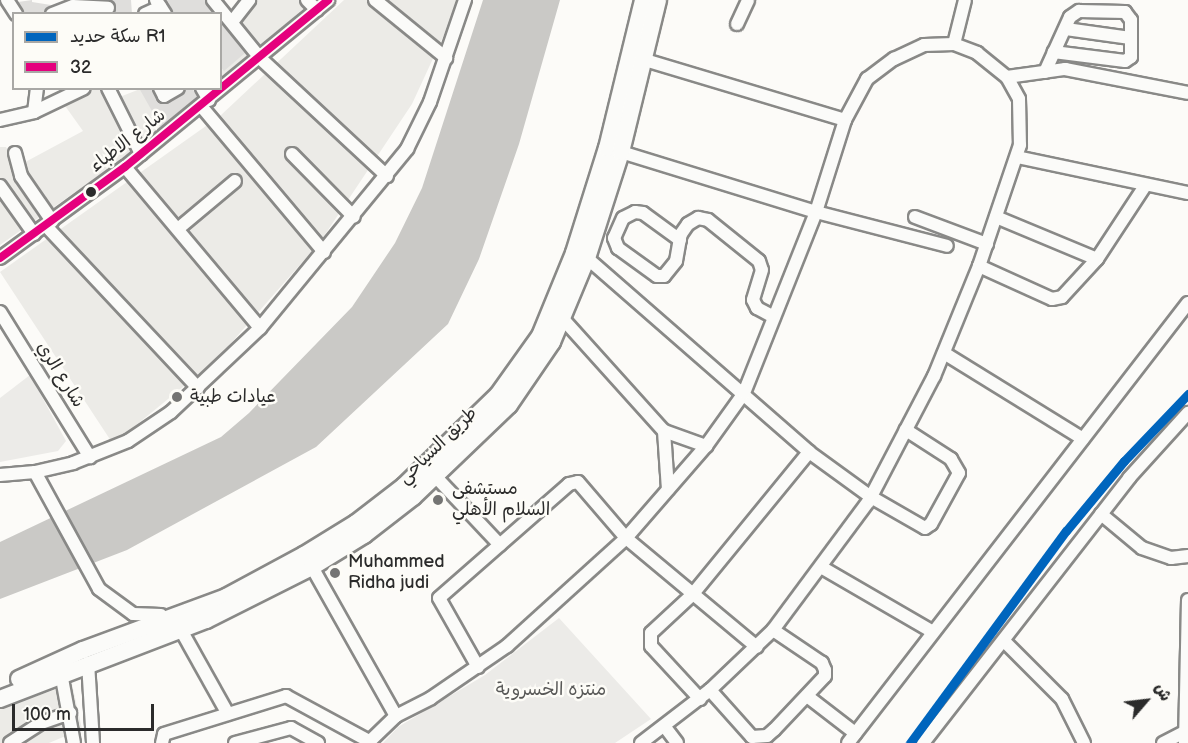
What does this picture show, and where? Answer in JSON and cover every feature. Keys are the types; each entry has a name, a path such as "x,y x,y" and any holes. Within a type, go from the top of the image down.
{"main road":[{"name":"طريق السياحي","path":"527,370 607,171 621,152 624,112 643,0"},
{"name":"طريق السياحي","path":"0,699 88,663 181,630 312,567 389,517 436,477 515,386 563,320 587,258 607,171 624,112 645,60 658,0"},
{"name":"طريق السياحي","path":"0,688 83,650 226,597 304,555 380,505 515,386"}],"street":[{"path":"213,0 261,59 387,176"},
{"path":"232,22 249,0"},
{"path":"307,0 316,10"},
{"name":"شارع الاطباء","path":"222,90 328,0"},
{"path":"375,0 446,58"},
{"path":"0,475 35,472 90,457 128,441 198,388 260,328 387,176 430,102 465,0"},
{"path":"737,24 748,0"},
{"path":"954,44 965,0"},
{"path":"57,12 73,6 109,7"},
{"path":"1045,72 1054,52 1066,29 1070,17 1079,11 1125,12 1131,20 1131,57 1125,61 1054,52"},
{"path":"1066,29 1130,38"},
{"path":"162,743 164,734 286,696 369,742 396,716 431,698 507,646 626,538 706,446 744,393 816,212 845,120 867,79 894,59 924,45 954,44 977,53 1007,77 1019,99 1022,119 1017,157 979,266 944,353 871,497 773,630 700,699 641,743"},
{"path":"645,60 845,120"},
{"path":"1007,77 1065,69 1188,93"},
{"path":"34,112 37,90"},
{"path":"0,120 34,112 80,90"},
{"path":"109,90 141,154"},
{"path":"161,90 164,96 174,90"},
{"path":"202,90 205,103 324,252"},
{"name":"شارع الاطباء","path":"0,258 49,224 222,90"},
{"path":"621,152 816,212 947,246"},
{"path":"15,153 21,176 49,224 198,388"},
{"path":"292,154 354,217"},
{"path":"1017,157 1145,186 1188,193"},
{"path":"125,166 260,328"},
{"path":"179,228 235,181"},
{"path":"0,186 34,234"},
{"path":"979,266 1052,299 1070,290 1097,259 1145,186"},
{"path":"680,240 643,213 634,212 623,218 614,238 618,248 657,276 664,276 676,261 680,240 688,224 698,218 708,220 750,250 762,270 753,300 757,308 774,317"},
{"path":"996,217 1097,259"},
{"path":"915,218 987,244"},
{"path":"587,258 809,452 871,497 928,527 959,473 951,459 906,430"},
{"path":"807,696 851,738 1188,303"},
{"name":"شارع الري","path":"0,312 90,457"},
{"path":"563,320 664,431 706,446"},
{"path":"944,353 1083,439"},
{"path":"923,743 1101,514 1188,413"},
{"path":"664,431 668,489"},
{"path":"700,699 649,641 651,633 692,595 809,452"},
{"path":"35,472 89,575 121,607 146,618 226,597"},
{"path":"436,477 500,544"},
{"path":"478,667 439,598 569,484 578,482 626,538 757,647"},
{"path":"1101,514 1142,548 1172,558 1188,556"},
{"path":"312,567 396,716"},
{"path":"821,567 933,632"},
{"path":"1163,743 1185,738 1188,600"},
{"path":"181,630 228,714"},
{"path":"710,690 752,737 759,738 774,730 825,676 825,670 822,663 773,630"},
{"path":"1004,641 1062,699 1084,743"},
{"path":"88,663 93,743"},
{"path":"62,673 74,743"},
{"path":"10,743 41,723 70,713"},
{"path":"665,727 677,743"},
{"path":"235,743 291,728 318,743"}],"shaded area":[{"path":"247,0 313,0 222,80 222,45 242,32 238,13"},
{"path":"344,0 460,0 412,104 320,242 217,359 113,444 0,272 220,116"},
{"path":"483,0 560,0 519,144 479,259 448,324 316,447 127,550 0,599 0,542 221,437 249,413 352,307 395,243 422,188"},
{"path":"76,90 106,90 112,100 137,90 211,90 169,126 0,245 0,147 6,147 16,167 83,131 58,96"},
{"path":"72,684 82,729 49,743 0,743 0,700 4,707"}],"green space":[{"path":"30,375 66,441 58,451 0,462 0,398"},
{"name":"منتزه الخسروية","path":"559,618 651,719 615,743 383,743 398,727 485,675"}],"building":[{"path":"32,0 32,2 51,5 46,12 24,12 18,2"},
{"path":"109,0 131,0 132,12 114,12 116,5"},
{"path":"166,0 205,0 212,12 172,12"},
{"path":"222,24 245,53 224,71 222,68"},
{"path":"140,90 153,90 163,104 182,95 185,90 193,90 197,97 161,127"}],"rail line":[{"name":"R1","path":"910,743 1066,531 1124,461 1188,394"}],"transit line":[{"name":"32","path":"222,87 328,0"},
{"name":"32","path":"0,258 125,167 219,90"}],"place":[{"name":"عيادات طبية","path":"177,397"},
{"name":"مستشفى السلام الأهلي","path":"438,500"},
{"name":"Muhammed Ridha judi","path":"335,573"}]}
